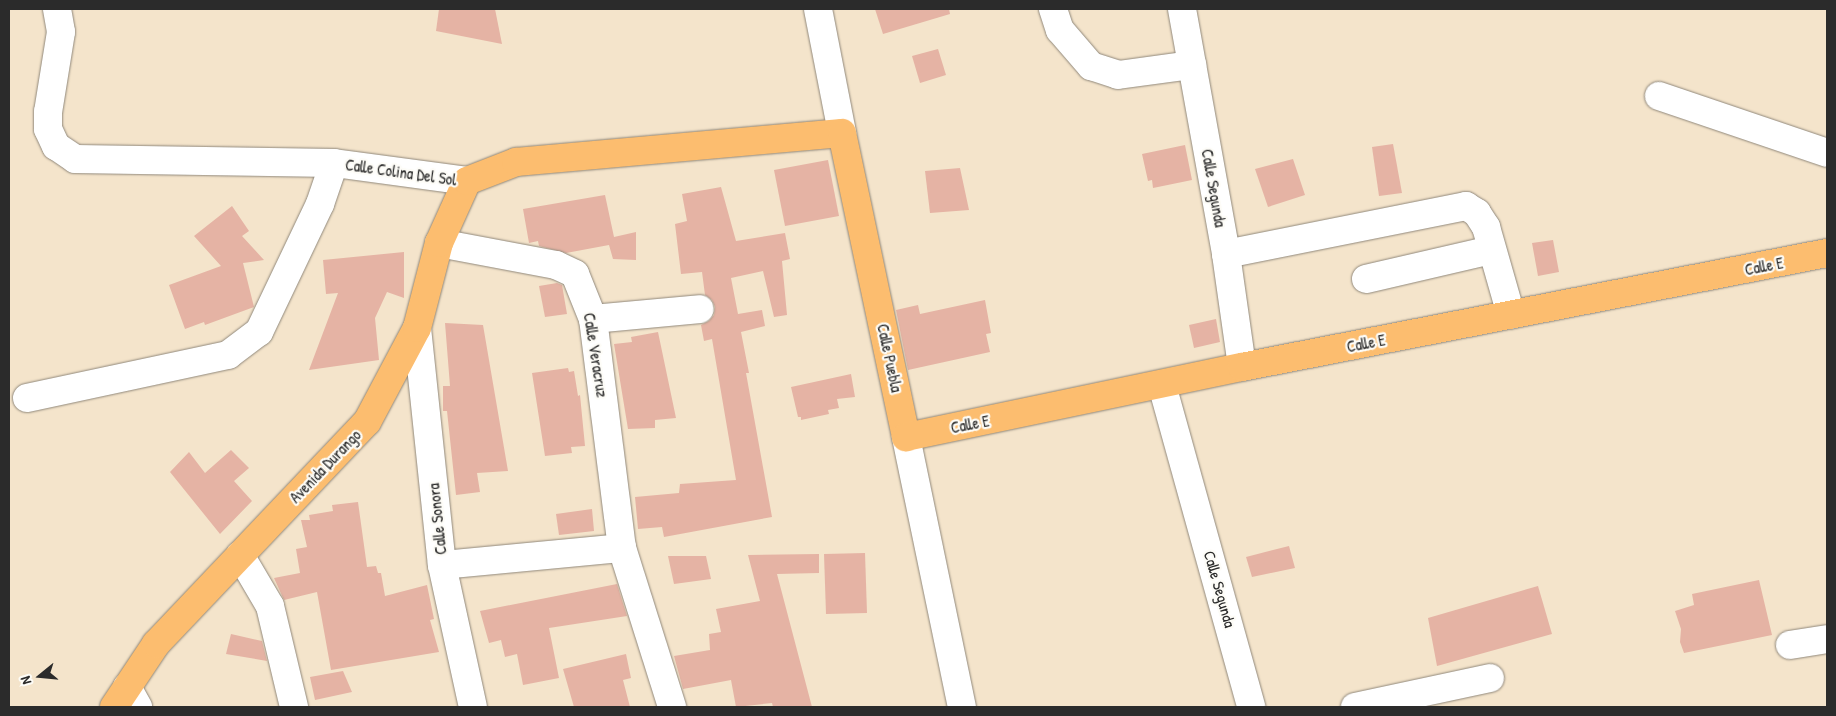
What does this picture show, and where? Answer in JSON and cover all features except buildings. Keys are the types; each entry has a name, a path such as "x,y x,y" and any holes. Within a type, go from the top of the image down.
{"main road":[{"name":"Calle Colina Del Sol","path":"467,182 516,162 842,133"},
{"name":"Calle Puebla","path":"842,133 906,437"},
{"name":"Avenida Durango","path":"126,701 156,644 367,422 417,328 439,243 467,182"},
{"name":"Calle E","path":"906,437 1242,367 1827,253"}],"street":[{"name":"Calle Colina Del Sol","path":"58,9 61,32 48,112 48,128 56,146 75,159 334,163 467,182"},
{"name":"Calle Puebla","path":"818,9 842,133"},
{"path":"1053,9 1060,30 1091,66 1118,75 1192,65"},
{"name":"Calle Segunda","path":"1182,9 1226,254 1242,367"},
{"path":"1659,96 1827,153"},
{"path":"27,398 228,355 259,332 320,204 334,163"},
{"path":"1226,254 1466,206 1477,213 1486,227 1510,315"},
{"name":"Calle Veracruz","path":"439,243 556,264 576,274 593,320 622,548 672,707"},
{"path":"1366,279 1492,250"},
{"path":"593,320 700,309"},
{"name":"Calle Sonora","path":"417,328 442,565 473,707"},
{"name":"Calle Segunda","path":"1162,385 1252,707"},
{"name":"Calle Puebla","path":"906,437 962,707"},
{"path":"442,565 622,548"},
{"path":"240,555 270,606 294,707"},
{"path":"1790,645 1827,639"},
{"path":"1355,707 1490,678"}]}
